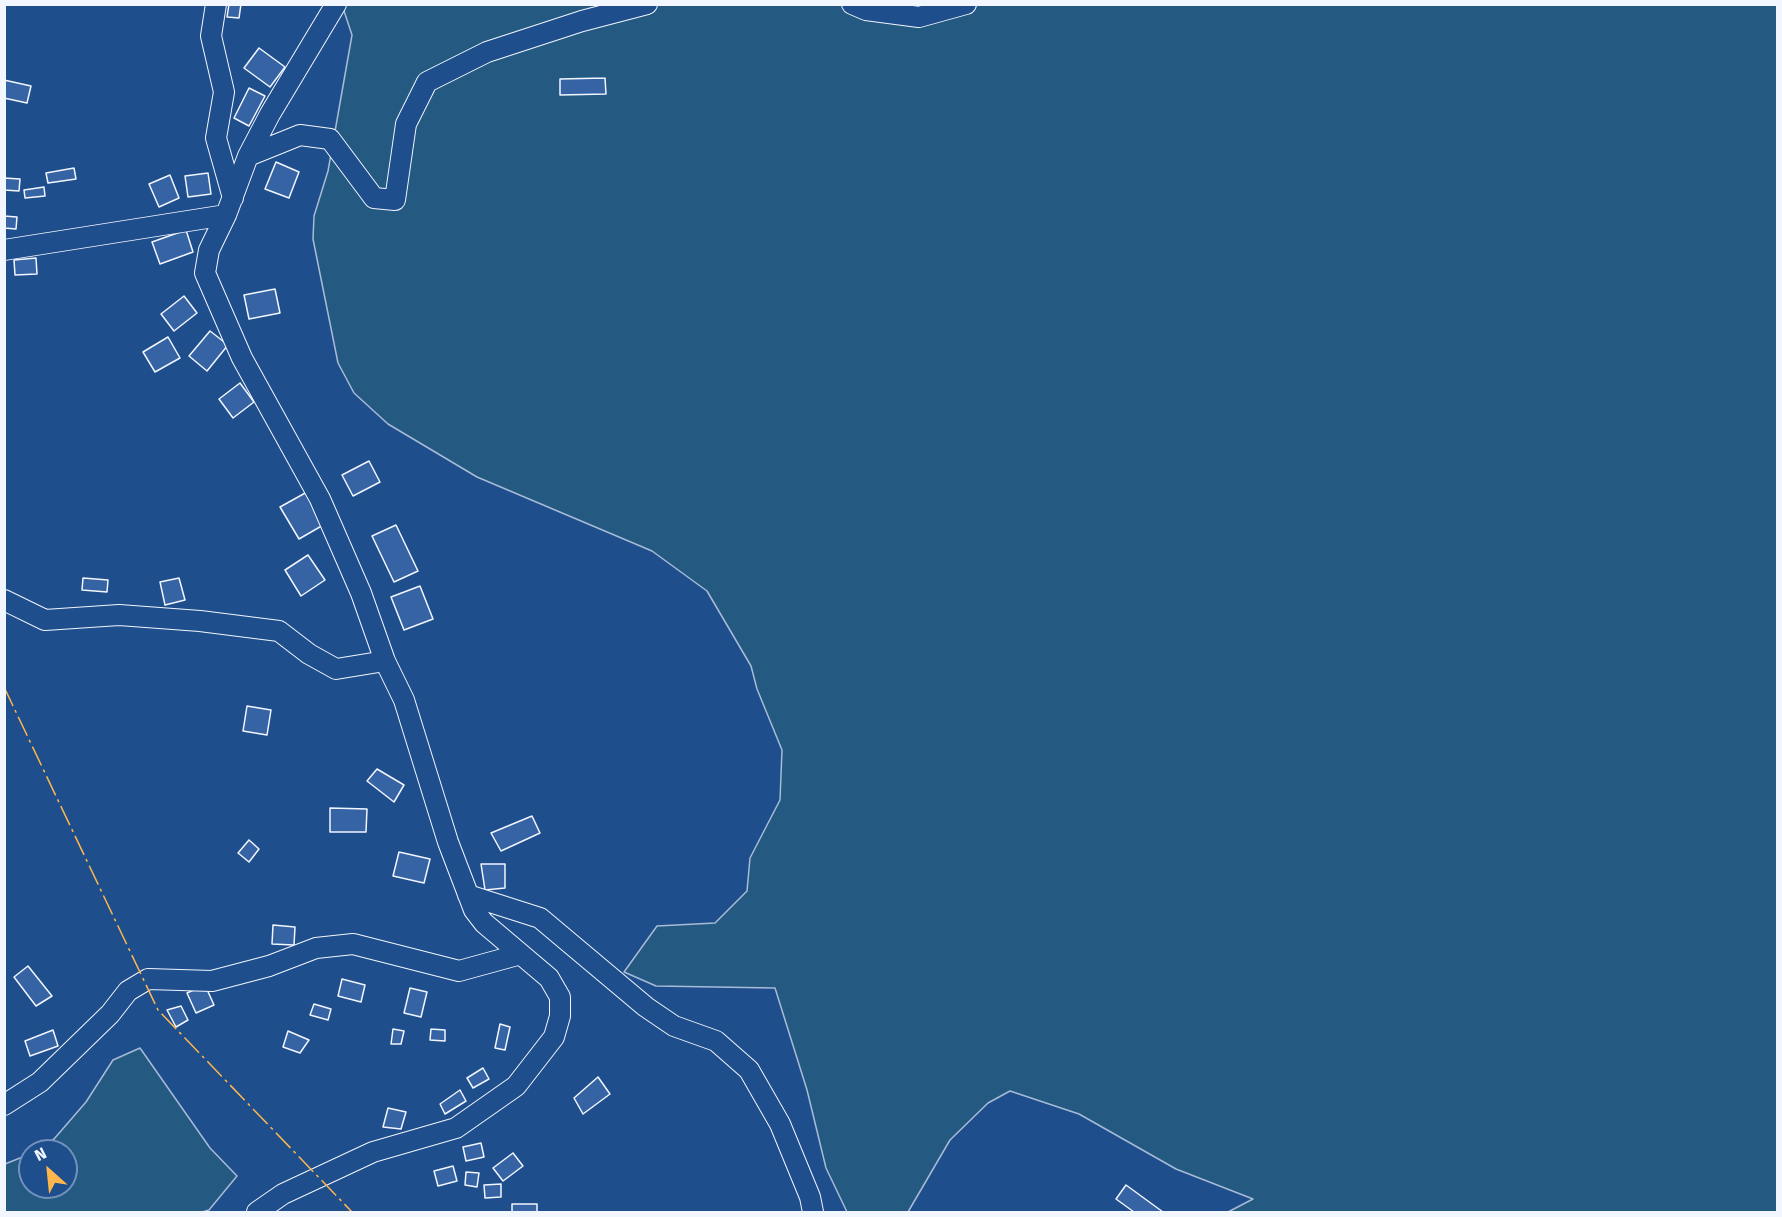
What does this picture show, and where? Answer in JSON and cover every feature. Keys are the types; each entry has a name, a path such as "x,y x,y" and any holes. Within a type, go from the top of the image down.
{"street":[{"path":"216,4 211,36 224,92 216,138 230,206"},
{"path":"257,1212 284,1194 373,1152 456,1128 516,1086 554,1037 560,1016 560,997 549,978 484,923 474,910 448,842 404,700 385,661 361,593 320,499 242,358 205,273 208,250 230,206 248,156 274,105 336,4"},
{"path":"248,156 300,135 330,139 374,198 395,200 406,124 427,82 487,52 582,21 647,4"},
{"path":"852,4 866,10 919,17 966,4"},
{"path":"4,250 230,206"},
{"path":"4,600 45,620 118,615 200,621 279,631 309,654 336,669 385,661"},
{"path":"468,894 540,918 646,1007 674,1026 716,1041 749,1070 780,1124 810,1197 813,1212"},
{"path":"4,1105 40,1082 110,1014 128,991 148,979 212,981 269,966 315,948 353,944 459,971 521,954"}],"shaded area":[{"path":"342,5 1777,5 1777,1212 1228,1212 1253,1199 1176,1169 1079,1114 1010,1091 988,1103 950,1140 908,1212 847,1212 826,1168 807,1090 775,988 656,986 624,972 657,926 715,923 747,891 750,858 780,800 782,750 757,689 751,666 707,591 652,551 477,477 388,424 354,393 338,363 313,239 314,216 328,171 352,35"},
{"path":"140,1048 210,1148 237,1176 209,1210 202,1212 5,1212 5,1164 18,1159 18,1199 78,1199 78,1139 54,1139 86,1102 113,1060"}],"building":[{"path":"229,4 241,4 239,18 227,17"},
{"path":"259,48 285,67 270,87 244,68"},
{"path":"605,78 606,94 560,95 560,79"},
{"path":"4,80 31,86 27,103 4,98"},
{"path":"249,88 265,96 249,126 234,118"},
{"path":"276,162 299,172 289,198 265,189"},
{"path":"74,168 76,179 48,183 46,173"},
{"path":"208,173 211,194 188,197 185,176"},
{"path":"170,175 179,198 159,207 149,184"},
{"path":"4,178 20,179 19,191 4,190"},
{"path":"44,187 45,196 25,198 24,190"},
{"path":"4,216 17,217 16,229 4,228"},
{"path":"186,230 193,252 160,264 152,242"},
{"path":"36,258 37,274 15,275 14,260"},
{"path":"275,289 280,313 249,319 244,295"},
{"path":"184,296 197,313 174,331 161,314"},
{"path":"210,331 228,345 207,371 189,356"},
{"path":"168,337 180,358 155,372 143,352"},
{"path":"240,383 254,402 233,418 219,399"},
{"path":"369,461 380,482 353,496 342,475"},
{"path":"307,492 325,524 299,539 280,507"},
{"path":"396,525 418,571 394,582 372,536"},
{"path":"308,555 325,580 301,596 285,570"},
{"path":"83,578 108,580 107,592 82,590"},
{"path":"179,578 185,600 165,605 160,582"},
{"path":"420,586 433,619 404,630 391,597"},
{"path":"247,706 271,710 267,735 243,731"},
{"path":"377,769 404,785 394,802 367,781"},
{"path":"330,808 367,809 366,832 330,832"},
{"path":"532,816 540,833 501,851 491,833"},
{"path":"249,840 259,849 249,862 238,853"},
{"path":"399,852 430,859 424,883 393,876"},
{"path":"481,864 505,864 505,888 485,890"},
{"path":"273,925 295,927 294,945 272,944"},
{"path":"28,966 52,996 36,1006 14,977"},
{"path":"342,979 365,985 361,1002 338,996"},
{"path":"205,985 214,1005 196,1013 187,993"},
{"path":"410,988 427,992 421,1017 404,1013"},
{"path":"314,1004 331,1009 328,1020 310,1015"},
{"path":"181,1006 188,1020 176,1027 167,1010"},
{"path":"500,1024 510,1027 505,1050 495,1048"},
{"path":"393,1029 404,1031 401,1044 391,1044"},
{"path":"431,1029 445,1030 445,1041 430,1040"},
{"path":"53,1030 58,1046 30,1056 25,1041"},
{"path":"288,1031 309,1040 300,1053 283,1047"},
{"path":"483,1068 489,1079 473,1088 467,1078"},
{"path":"598,1077 610,1094 583,1114 574,1098"},
{"path":"460,1090 466,1101 445,1114 440,1104"},
{"path":"388,1108 406,1112 401,1129 383,1127"},
{"path":"481,1143 484,1157 466,1161 463,1147"},
{"path":"513,1153 523,1166 503,1181 493,1168"},
{"path":"453,1166 457,1181 438,1186 434,1171"},
{"path":"466,1172 479,1173 477,1187 465,1185"},
{"path":"501,1184 501,1197 485,1198 484,1185"},
{"path":"1126,1185 1163,1212 1134,1212 1116,1199"},
{"path":"512,1204 537,1204 537,1212 512,1212"}],"power":[{"path":"4,687 158,1010 352,1212"}]}
